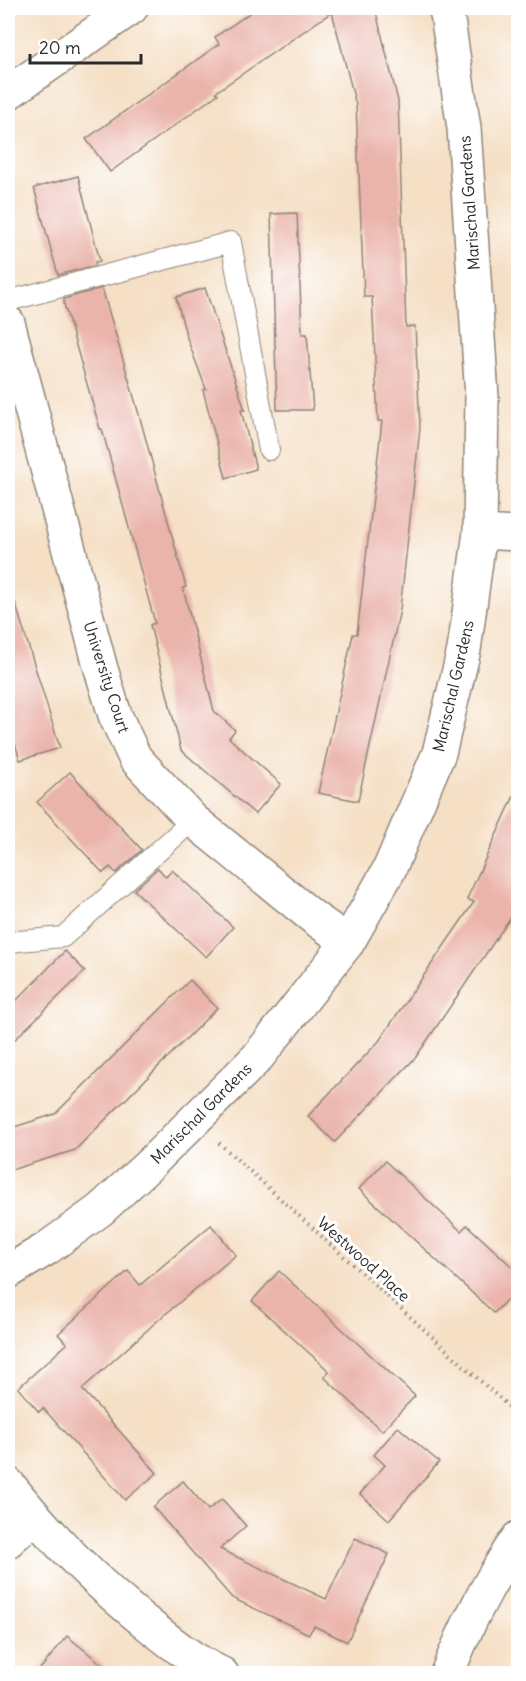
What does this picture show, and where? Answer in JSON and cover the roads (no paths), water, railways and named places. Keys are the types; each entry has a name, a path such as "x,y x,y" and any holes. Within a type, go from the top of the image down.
{"street":[{"path":"8,93 131,8"},
{"name":"Marischal Gardens","path":"8,1272 46,1249 100,1210 257,1058 348,942 389,870 439,753 464,650 480,532 482,397 464,128 445,8"},
{"name":"University Court","path":"8,322 115,716 135,758 193,820 314,918 348,942"},
{"path":"480,532 519,534"},
{"path":"8,1484 34,1517 99,1584 182,1652 222,1674"},
{"path":"8,1541 34,1517"},
{"path":"447,1674 461,1638 495,1572 519,1538"}],"lane":[{"path":"8,301 231,242 269,450"},
{"path":"8,942 63,936 193,820"}]}
